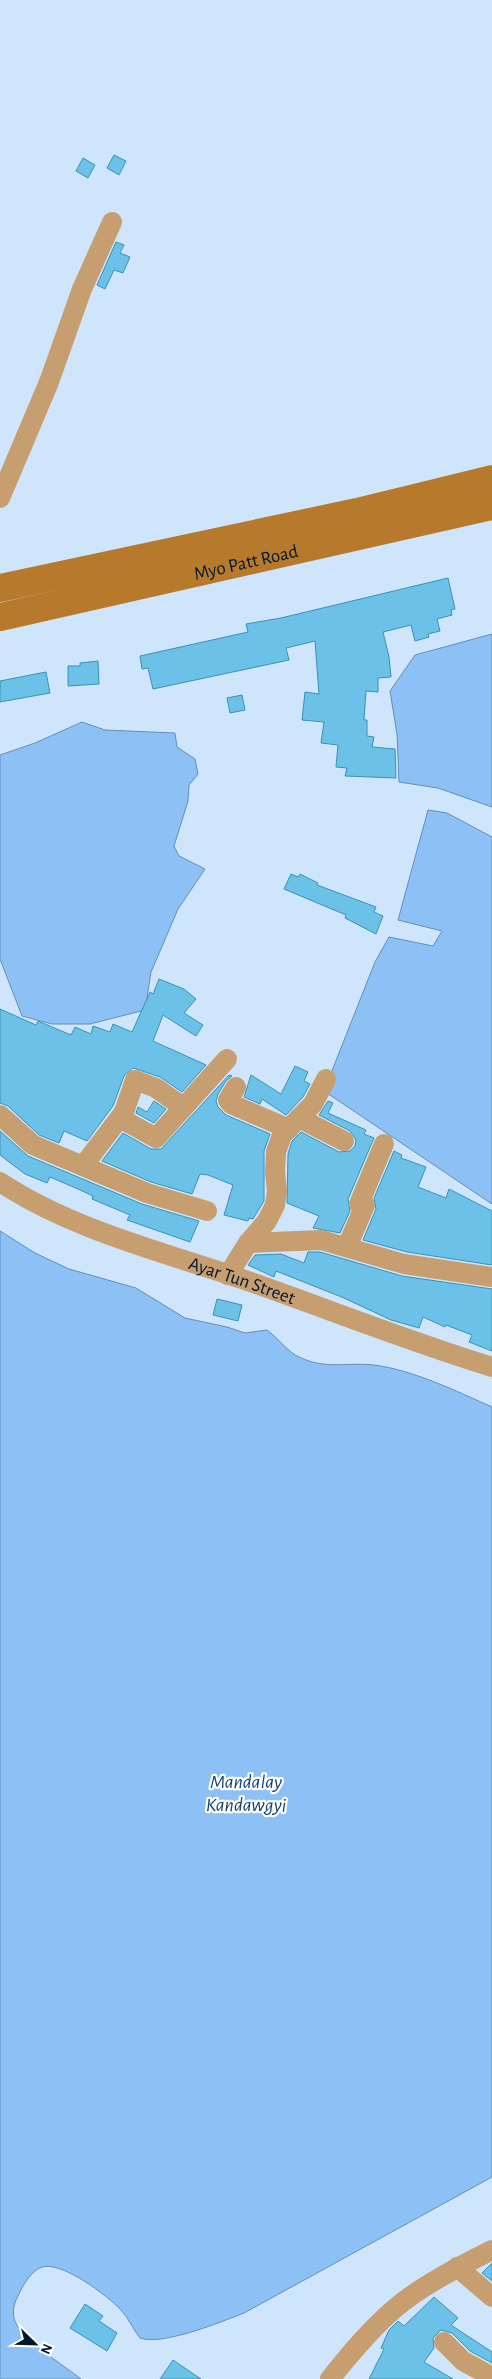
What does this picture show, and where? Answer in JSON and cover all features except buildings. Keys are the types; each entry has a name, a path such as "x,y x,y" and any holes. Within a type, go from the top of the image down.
{"main road":[{"name":"Myo Patt Road","path":"0,617 359,524 492,479"},
{"name":"Myo Patt Road","path":"0,585 359,524 492,506"}],"street":[{"path":"0,498 49,382 82,288 112,222"},
{"path":"120,1118 156,1138 227,1059"},
{"path":"228,1275 248,1243 267,1221 275,1205 277,1191 276,1152 282,1134 313,1104 326,1079"},
{"path":"82,1166 120,1118 135,1080 156,1088 183,1107"},
{"path":"236,1087 228,1100 231,1104 344,1140"},
{"path":"0,1115 33,1145 147,1193 207,1210"},
{"path":"347,1247 365,1206 359,1204 384,1144"},
{"name":"Ayar Tun Street","path":"0,1182 61,1217 428,1347 492,1366"},
{"path":"248,1243 312,1239 404,1264 492,1278"},
{"path":"330,2379 357,2346 394,2309 457,2267 492,2250"},
{"path":"457,2267 492,2297"},
{"path":"444,2342 463,2361 492,2377"}],"water":[{"path":"492,634 492,807 438,788 399,782 397,734 390,691 415,655"},
{"path":"82,722 105,730 175,733 177,747 195,759 198,774 189,785 188,801 174,846 179,856 205,869 178,909 151,972 145,1010 90,1024 52,1024 22,1016 0,959 0,755 35,743"},
{"path":"428,810 447,813 492,837 492,1204 324,1091 375,962 389,937 433,946 442,931 398,920"},
{"name":"Mandalay Kandawgyi","path":"0,1231 35,1253 69,1269 136,1288 185,1318 245,1333 267,1330 291,1352 309,1361 327,1364 374,1365 404,1371 492,1407 492,2177 244,2313 192,2332 162,2339 150,2340 140,2338 121,2310 96,2289 61,2269 42,2267 35,2271 28,2279 16,2299 13,2310 15,2322 38,2347 81,2379 0,2379"}]}
